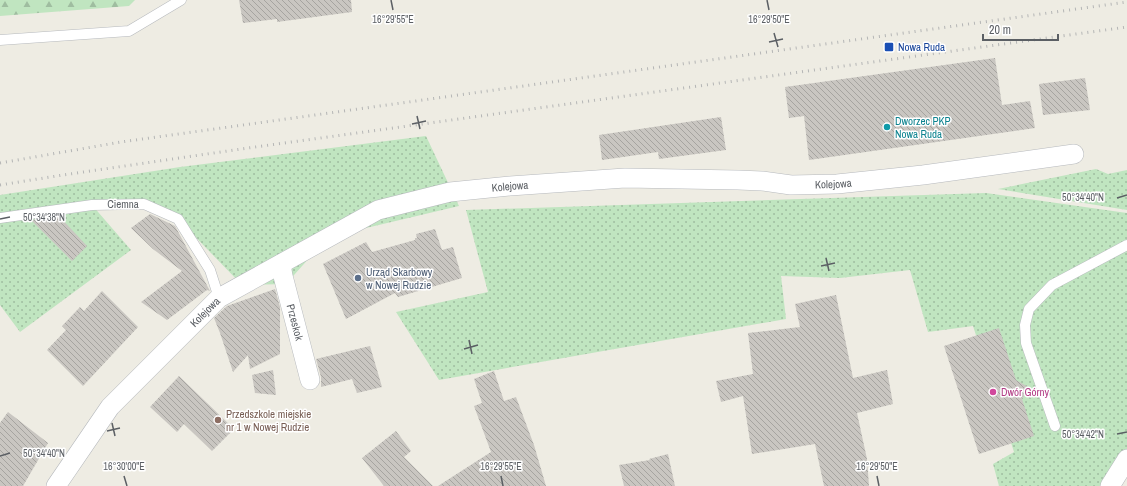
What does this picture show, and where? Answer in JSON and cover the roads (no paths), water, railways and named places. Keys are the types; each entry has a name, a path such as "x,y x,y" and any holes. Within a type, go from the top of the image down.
{"street":[{"name":"Kolejowa","path":"56,486 110,407 219,298 378,210 450,192 510,186 625,178 762,181 791,185 838,184 924,175 1074,154"},
{"name":"Przeskok","path":"282,264 283,276 310,380"},
{"path":"1110,486 1127,459"}],"lane":[{"path":"0,40 129,31 181,0"},
{"name":"Ciemna","path":"0,218 92,205 144,204 178,219 210,270 219,298"},
{"path":"1055,426 1026,343 1025,325 1029,309 1052,285 1127,245"}],"railway":[{"path":"0,163 121,142 1127,2"},
{"path":"0,185 248,148 1127,27"}],"place":[{"name":"Nowa Ruda","path":"889,47"},
{"name":"Dworzec PKP Nowa Ruda","path":"887,127"},
{"name":"Urząd Skarbowy w Nowej Rudzie","path":"358,278"},
{"name":"Dwór Górny","path":"993,392"},
{"name":"Przedszkole miejskie nr 1 w Nowej Rudzie","path":"218,420"}]}
